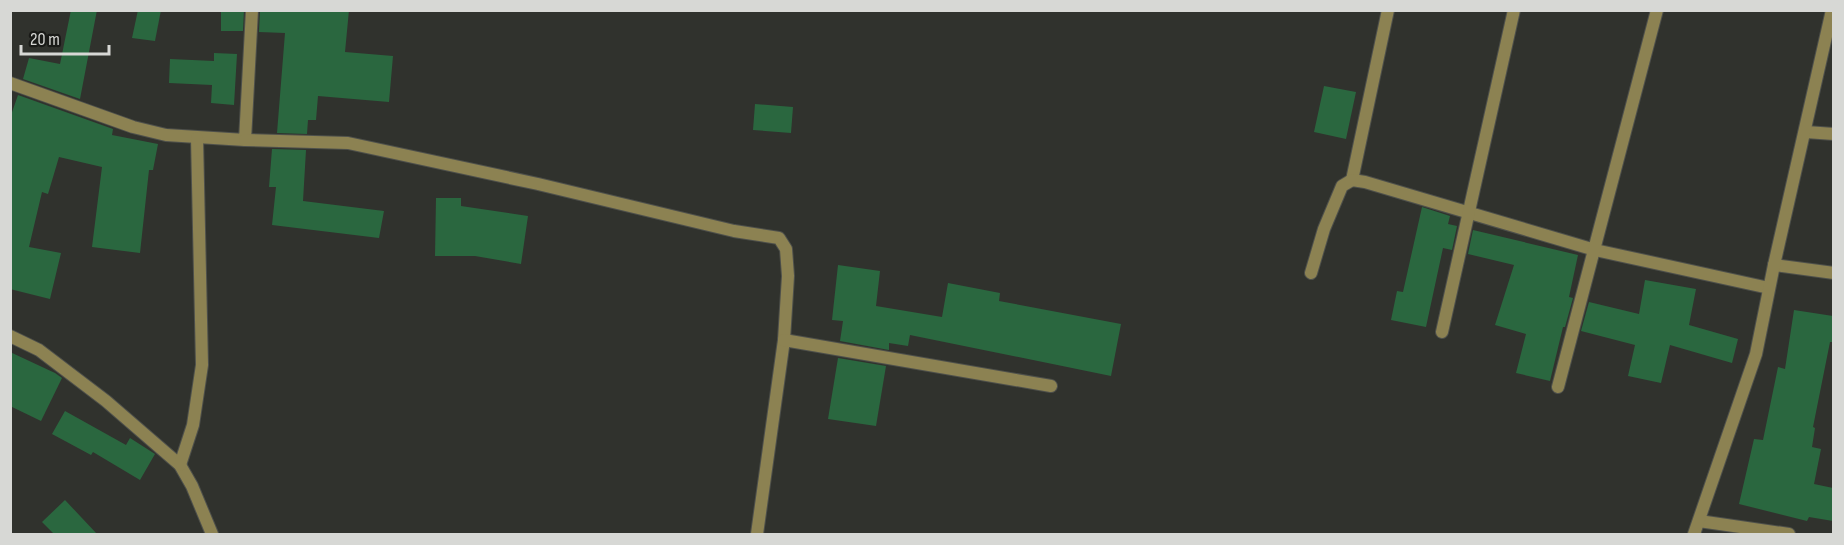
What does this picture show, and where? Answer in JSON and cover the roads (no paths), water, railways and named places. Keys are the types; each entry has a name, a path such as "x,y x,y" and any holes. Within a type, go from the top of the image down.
{"street":[{"path":"245,140 252,10"},
{"path":"1352,180 1388,10"},
{"path":"1442,332 1514,10"},
{"path":"1558,387 1657,10"},
{"path":"1694,534 1756,354 1832,10"},
{"path":"10,83 133,127 166,135 348,143 527,181 734,231 779,238 786,249 788,276 784,340 757,534"},
{"path":"1806,132 1833,134"},
{"path":"180,465 193,425 202,365 197,138"},
{"path":"1311,273 1324,229 1342,186 1352,180 1470,212 1595,250 1769,288"},
{"path":"1774,265 1833,273"},
{"path":"10,336 39,350 106,401 180,465 192,486 212,534"},
{"path":"784,340 1051,386"},
{"path":"1699,522 1789,534"}]}
